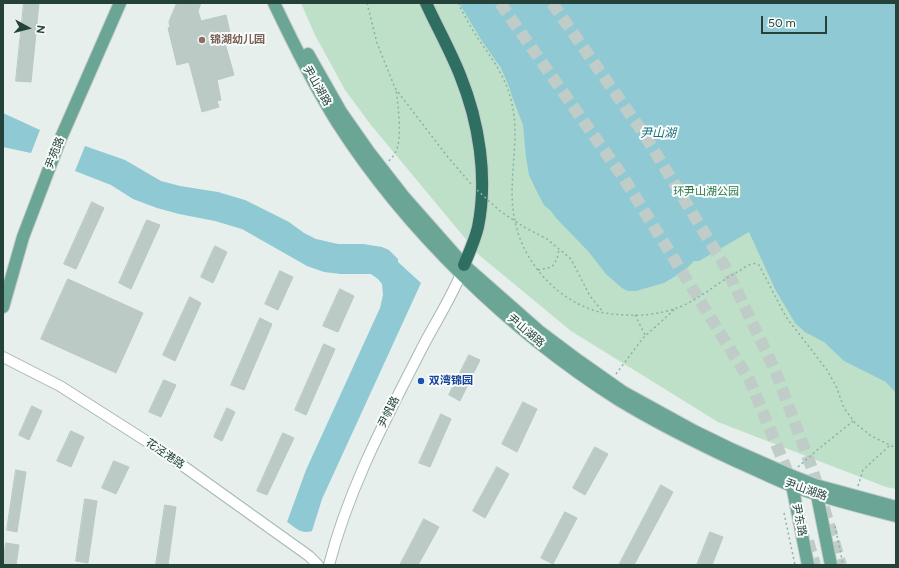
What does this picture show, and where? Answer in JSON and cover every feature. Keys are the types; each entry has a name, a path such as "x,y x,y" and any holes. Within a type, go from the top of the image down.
{"highway":[{"path":"426,3 460,75 472,112 481,157 482,198 478,228 462,270"}],"main road":[{"name":"尹苑路","path":"3,308 23,237 52,159 120,3"},
{"name":"尹山湖路","path":"274,3 310,76 337,122 400,207 462,270 535,339 574,369 618,399 653,420 692,440 791,481 896,516"},
{"name":"尹山湖路","path":"283,3 314,66 341,112 404,197 462,270 539,331 610,383 658,412 791,481"},
{"name":"尹东路","path":"791,481 808,565"},
{"name":"尹山湖路","path":"816,490 854,496 896,507"},
{"name":"尹东路","path":"816,490 831,565"}],"street":[{"name":"尹帆路","path":"329,565 337,535 362,467 462,270"},
{"name":"花泾港路","path":"3,357 60,386 165,452 309,556 318,565"}],"path":[{"path":"367,3 377,43 395,88 399,106 400,133 396,152 382,168"},
{"path":"458,3 478,38 498,67 507,86 512,104 514,122 513,209 517,230 523,247 538,270 551,286 569,299 603,312 646,315 677,308"},
{"path":"395,88 447,156 477,190 500,211 524,227 547,239 571,259 590,296 603,312"},
{"path":"538,270 552,268 559,248"},
{"path":"610,383 645,336 677,308 696,298 734,273 752,264 758,265 786,317 827,370 836,386 844,408 853,421 871,436 889,446 896,448"},
{"path":"635,315 645,336"},
{"path":"791,481 816,451 853,421"},
{"path":"854,496 864,470 889,446"},
{"path":"784,513 795,565"},
{"path":"835,526 844,565"}],"green space":[{"name":"环尹山湖公园","path":"301,3 896,3 896,489 886,487 718,422 571,331 479,255 371,125 345,90 315,35"}],"water":[{"name":"尹山湖","path":"459,3 896,3 896,393 886,382 844,361 824,342 805,332 795,323 775,289 749,232 699,261 694,261 684,271 664,283 636,291 628,291 622,288 606,274 588,251 544,205 529,175 523,125 508,84 501,68 482,41"},
{"path":"3,113 40,130 31,153 3,147"},
{"path":"85,146 125,160 161,181 180,186 218,192 245,200 289,222 304,233 316,239 338,244 363,244 382,247 389,250 398,259 398,262 421,283 322,499 312,531 301,531 287,522 306,470 380,308 383,295 382,284 371,274 341,274 324,272 307,266 242,229 215,221 157,208 133,199 111,185 75,171"}],"building":[{"path":"24,3 39,3 31,82 16,81"},
{"path":"177,3 201,3 198,11 201,21 226,15 232,41 225,43 234,75 217,80 221,100 217,101 219,107 202,112 189,62 177,65 168,28 170,27 169,22"},
{"path":"92,202 104,208 76,269 64,264"},
{"path":"147,220 160,225 131,289 119,283"},
{"path":"215,246 227,252 213,283 201,277"},
{"path":"280,271 293,277 278,310 265,304"},
{"path":"68,279 143,313 116,373 41,339"},
{"path":"340,289 354,296 338,332 323,326"},
{"path":"190,297 201,303 175,361 163,355"},
{"path":"260,318 272,324 244,390 231,385"},
{"path":"324,344 335,349 306,415 295,410"},
{"path":"469,355 480,360 460,401 449,395"},
{"path":"164,380 176,385 161,417 149,412"},
{"path":"523,402 537,409 517,452 502,444"},
{"path":"32,406 42,411 29,440 19,435"},
{"path":"227,408 235,412 222,441 214,437"},
{"path":"441,414 451,419 430,467 419,463"},
{"path":"71,431 84,437 71,467 57,461"},
{"path":"283,433 294,438 267,495 257,491"},
{"path":"595,447 608,454 585,495 573,488"},
{"path":"114,461 129,467 116,494 102,488"},
{"path":"497,467 509,474 485,518 473,511"},
{"path":"16,470 26,472 17,532 7,530"},
{"path":"661,485 673,492 634,565 619,565"},
{"path":"85,499 97,501 88,563 76,561"},
{"path":"165,505 176,507 168,565 156,565"},
{"path":"565,512 577,518 553,564 541,558"},
{"path":"424,519 439,527 418,565 400,565"},
{"path":"710,532 723,537 712,565 697,565"},
{"path":"6,543 19,545 16,565 3,565"}],"tunnel":[{"path":"500,3 623,177 750,381 790,481"},
{"path":"552,3 644,134 726,268 775,370 813,471 841,565"},
{"path":"808,541 815,565"}],"place":[{"name":"锦湖幼儿园","path":"202,40"},
{"name":"双湾锦园","path":"421,381"}]}
